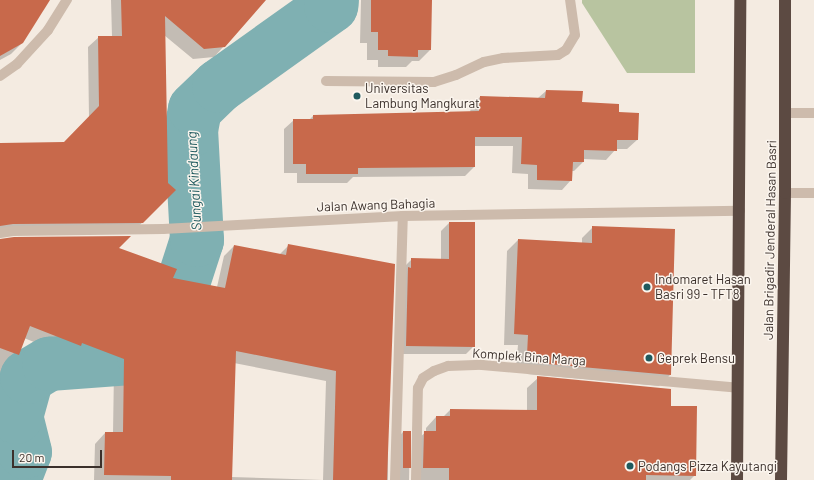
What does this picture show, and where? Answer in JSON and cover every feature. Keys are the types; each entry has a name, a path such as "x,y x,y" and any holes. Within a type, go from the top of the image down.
{"highway":[{"path":"737,480 740,211 740,0"},
{"name":"Jalan Brigadir Jenderal Hasan Basri","path":"781,480 785,193 785,0"}],"street":[{"path":"0,76 17,64 48,30 67,0"},
{"path":"326,81 434,82 456,75 484,62 503,58 558,55 566,50 575,35 570,0"},
{"path":"785,113 812,113"},
{"path":"785,193 814,192"},
{"name":"Jalan Awang Bahagia","path":"0,233 13,231 163,229 403,216 740,211"},
{"path":"395,480 403,216"},
{"name":"Komplek Bina Marga","path":"416,480 418,388 424,378 434,371 444,367 482,365 738,388"}],"green space":[{"path":"582,0 695,0 695,73 627,73 582,3"}],"building":[{"path":"0,0 50,0 23,43 0,56"},
{"path":"121,0 266,0 225,47 204,49 165,16 168,183 176,190 143,223 13,224 0,226 0,143 64,142 99,106 98,36 122,36"},
{"path":"371,0 432,0 431,50 418,50 418,57 388,56 388,50 378,50 378,32 371,32"},
{"path":"546,90 583,91 582,102 619,104 619,112 639,113 638,140 617,140 617,151 584,150 584,162 573,162 572,181 537,180 537,165 521,164 522,137 475,137 475,167 358,168 358,174 306,174 306,164 293,164 293,119 313,119 313,115 479,111 480,96 545,98"},
{"path":"449,222 475,222 475,347 406,346 408,267 411,268 411,258 449,259"},
{"path":"592,226 675,229 671,375 537,363 537,356 527,355 528,335 514,334 518,239 592,243"},
{"path":"131,236 119,248 177,269 173,278 225,288 234,245 286,255 288,244 395,264 387,480 333,480 336,371 236,351 232,480 171,480 171,476 104,475 105,432 123,432 124,359 82,343 81,346 30,326 19,355 0,348 0,239 14,237"},
{"path":"537,376 671,389 671,406 697,406 696,476 646,475 646,480 449,480 449,468 423,468 424,431 436,431 436,416 450,416 450,409 537,410"},
{"path":"403,431 411,431 411,468 403,468"}],"waterway":[{"name":"Sungai Kindaung","path":"14,480 25,452 16,417 27,377 49,364 144,357 152,349 172,317 197,240 191,130 195,109 219,86 331,6 332,0"}],"place":[{"name":"Universitas Lambung Mangkurat","path":"357,96"},
{"name":"Indomaret Hasan Basri 99 - TFT8","path":"647,287"},
{"name":"Geprek Bensu","path":"649,358"},
{"name":"Podangs Pizza Kayutangi","path":"630,466"}]}
